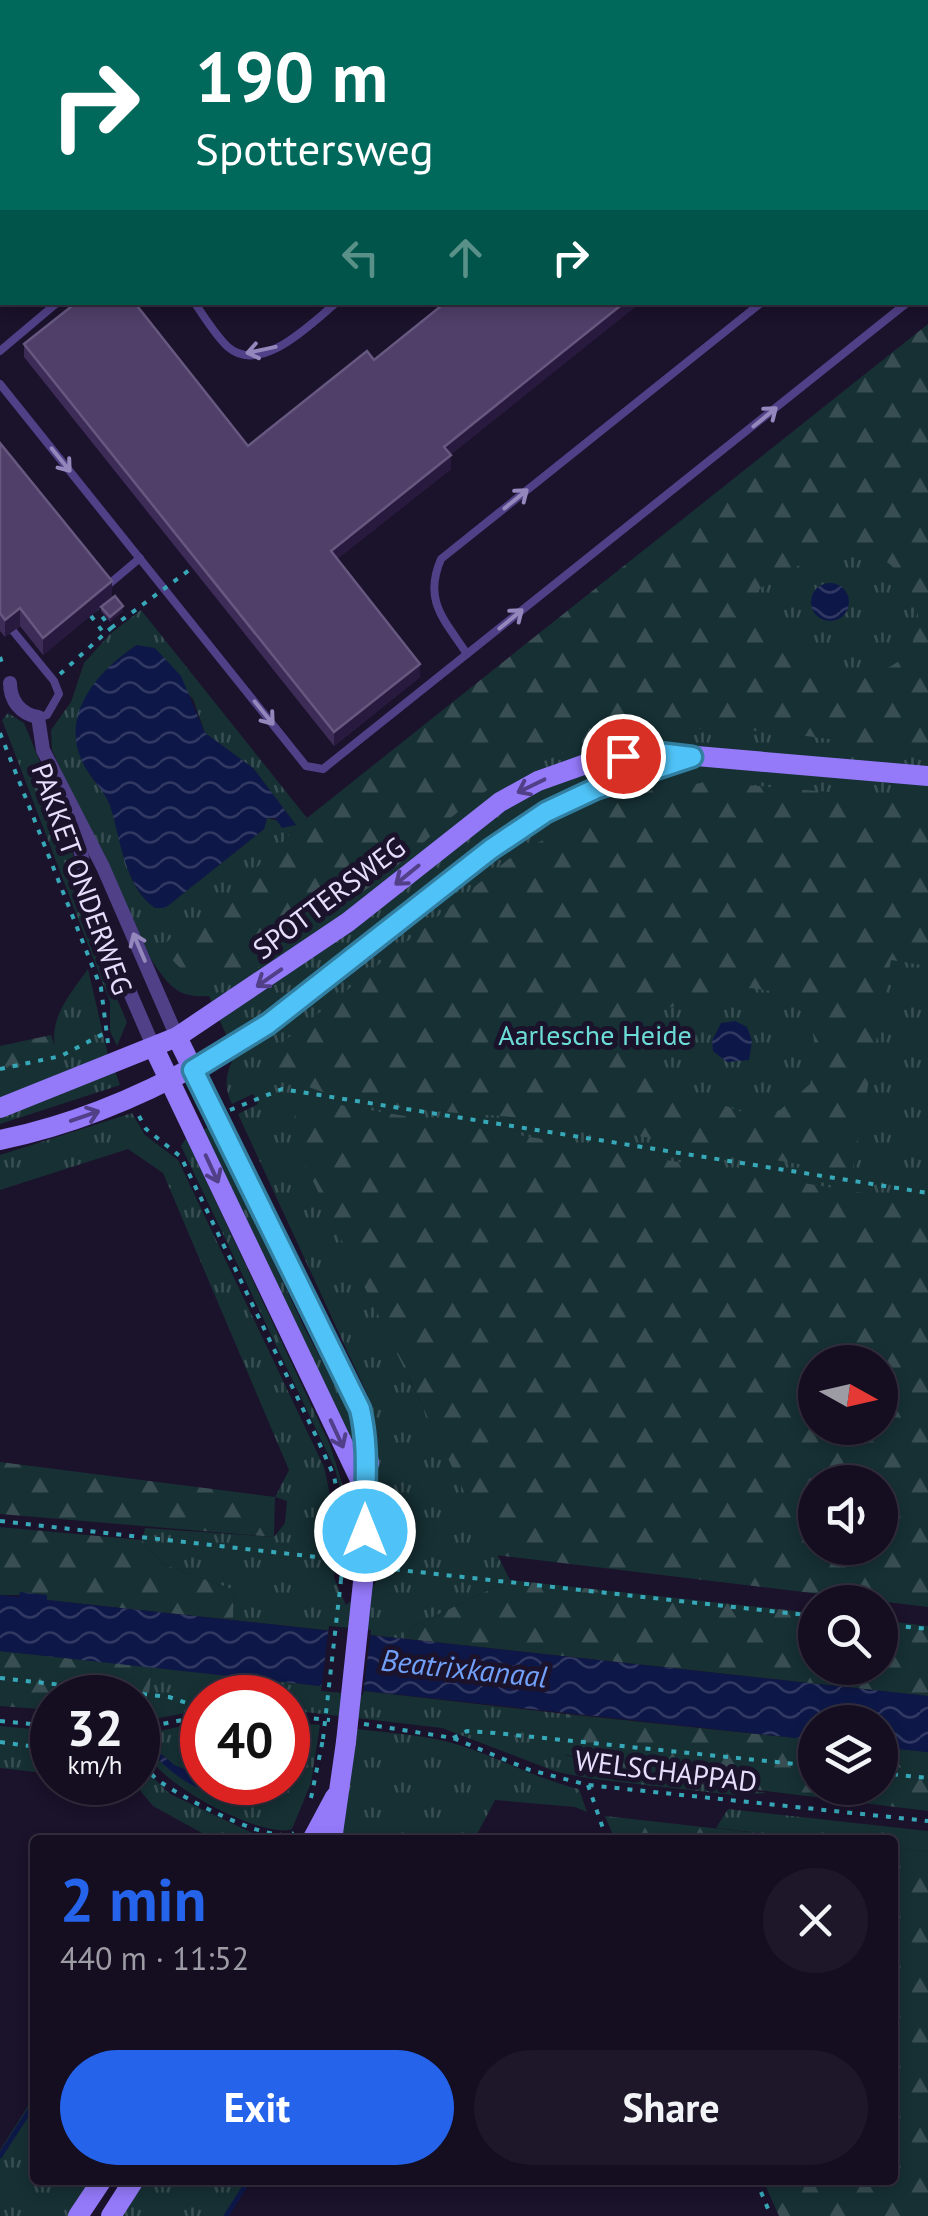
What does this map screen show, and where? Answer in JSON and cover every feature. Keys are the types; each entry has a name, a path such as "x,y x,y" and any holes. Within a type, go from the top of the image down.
{"main road":[{"name":"SPOTTERSWEG","path":"0,1108 177,1037 348,922 512,795 596,760 650,752 928,776"},
{"name":"SPOTTERSWEG","path":"0,1140 132,1099 193,1070 268,1024 491,849 546,812 595,789 692,757"},
{"path":"177,1037 355,1395 368,1443 370,1463 363,1486 353,1572 344,1732 333,1835"},
{"path":"154,1048 167,1083 363,1486"},
{"path":"307,1831 338,1791"},
{"path":"78,2216 99,2185"},
{"path":"110,2216 131,2185"}],"street":[{"name":"PAKKET ONDERWEG","path":"10,683 10,695 20,709 38,718 43,750 111,884 177,1037"},
{"name":"PAKKET ONDERWEG","path":"72,810 92,905 154,1048"}],"lane":[{"path":"0,351 54,305"},
{"path":"196,305 228,347 240,354 267,351 288,342 333,305"},
{"path":"468,654 436,606 432,580 442,558 758,305"},
{"path":"0,384 314,770 323,768 468,654 904,305"},
{"path":"104,588 140,558"},
{"path":"0,615 54,681 59,694 47,715 38,718"}],"path":[{"path":"54,681 104,633 192,568"},
{"path":"98,610 111,628"},
{"path":"91,616 104,633"},
{"name":"PAKKET ONDERWEG","path":"0,733 101,988 105,1033 115,1063"},
{"path":"0,1069 60,1056 105,1033"},
{"path":"282,1089 928,1193"},
{"path":"132,1099 146,1129 168,1144 186,1167 317,1438 340,1497 344,1535"},
{"path":"0,1521 353,1572 798,1614"},
{"path":"308,1806 353,1572 344,1548"},
{"path":"898,1626 928,1629"},
{"path":"0,1678 180,1701"},
{"path":"0,1720 30,1723"},
{"path":"310,1722 344,1732"},
{"name":"WELSCHAPPAD","path":"361,1723 453,1738 530,1770 588,1786 928,1821"},
{"path":"453,1738 467,1731 495,1733 798,1764"},
{"path":"0,1742 30,1746"},
{"path":"898,1775 928,1778"},
{"path":"160,1781 261,1832 281,1835"},
{"path":"588,1786 605,1835"},
{"path":"758,2185 771,2216"}],"green space":[{"path":"928,324 928,752 761,731 710,729 659,731 607,740 554,757 485,792 386,875 250,973 204,978 178,966 162,947 183,926 194,930 307,818","holes":["850,546 885,561 903,579 915,602 917,624 909,654 884,670 843,678 825,672 792,646 758,608 759,590 777,574"]},
{"name":"Aarlesche Heide","path":"928,350 928,1550 898,1508 898,1465 798,1465 798,1478 409,1379 510,1580 412,1627 407,1639 233,1620 234,1590 163,1564 142,1540 145,1528 274,1537 285,1523 287,1501 275,1497 289,1470 163,1173 128,1149 0,1190 0,1155 132,1113 145,1135 178,1160 324,1467 339,1536 334,1578 346,1605 375,1584 377,1575 379,1534 368,1396 238,1114 258,1104 253,1094 232,1104 227,1080 235,1055 209,996 195,996 173,987 141,943 52,750 51,730 71,702 84,663 110,634 141,610 307,818 195,930","holes":["137,645 193,699 205,733 253,768 296,825 267,818 264,829 165,908 155,908 136,887 110,804 80,754 79,717 94,685"]},
{"path":"8,713 24,723 69,832 86,927 127,1022 117,1046 110,1031 110,1002 2,720"},
{"path":"708,782 928,800 928,966 891,960 852,1173 537,1120 362,1102 297,1082 273,1065 273,1050 515,854 640,792","holes":["751,988 778,992 811,1020 817,1061 810,1084 780,1110 753,1116 691,1093 656,1071 641,1035 650,1012"]},
{"path":"88,969 108,1055 0,1101 0,1068 57,1055 57,1020"},
{"path":"51,1035 58,1055 0,1068 0,1046"},
{"path":"115,1071 120,1085 0,1124 0,1113"},
{"path":"316,1101 928,1204 928,1607 898,1603 898,1585 798,1585 798,1591 495,1555 292,1138 295,1114"},
{"path":"210,1126 305,1329 350,1414 359,1448 353,1450 203,1130"},
{"path":"186,1138 330,1445 348,1502 352,1561 348,1561 345,1507 335,1469 181,1146"},
{"path":"0,1462 275,1497 274,1537 0,1514"},
{"path":"0,1527 142,1540 163,1564 234,1590 233,1620 47,1600 47,1595 0,1595"},
{"path":"510,1580 798,1611 798,1682 407,1639 412,1627"},
{"path":"898,1622 928,1626 928,1696 827,1685 898,1685"},
{"path":"0,1651 152,1667 151,1675 30,1675 30,1708 0,1706"},
{"path":"152,1667 222,1675 180,1675 180,1714 160,1718 160,1675 151,1675"},
{"path":"310,1685 566,1714 566,1755 619,1773 767,1793 734,1795 557,1772 442,1728 310,1713"},
{"path":"566,1714 798,1738 798,1795 619,1773 565,1754"},
{"path":"310,1724 320,1725 310,1785"},
{"path":"0,1726 30,1729 30,1771 0,1768"},
{"path":"180,1727 180,1767 160,1756 160,1731"},
{"path":"357,1729 434,1739 474,1750 579,1789 587,1812 575,1807 495,1800 477,1835 339,1835"},
{"path":"898,1749 928,1752 928,1811 879,1805 898,1805"},
{"path":"160,1761 180,1771 180,1786 160,1770"},
{"path":"160,1784 180,1799 180,1805 193,1805 256,1835 201,1835 153,1806 160,1805"},
{"path":"211,1805 302,1805 292,1829 256,1825"},
{"path":"728,1809 928,1831 928,1852 898,1849 898,1835 777,1835 716,1828"},
{"path":"605,1816 776,1835 613,1835"},
{"path":"898,1849 928,1852 928,2216 779,2216 765,2185 898,2185"},
{"path":"30,2103 30,2185 91,2185 71,2216 0,2216 0,2150"},
{"path":"135,2185 246,2185 226,2216 115,2216"}],"water":[{"path":"830,583 843,589 849,602 843,615 830,621 817,615 811,602 817,589"},
{"path":"137,645 155,648 181,676 205,733 253,768 296,825 282,828 275,818 267,818 264,829 165,908 155,908 137,889 110,804 84,766 76,742 76,725 88,693 110,666"},
{"path":"735,1021 747,1027 752,1041 749,1060 727,1062 713,1051 712,1041 721,1023"},
{"name":"Beatrixkanaal","path":"20,1592 47,1595 47,1600 798,1682 798,1685 928,1696 928,1752 898,1749 898,1705 798,1705 798,1738 310,1685 310,1675 220,1675 0,1651 0,1595 19,1597"},
{"path":"160,1756 180,1767 180,1778 160,1761"}],"pier":[{"path":"329,1626 371,1630 363,1695 321,1691"}],"building":[{"path":"73,305 136,305 248,446 367,351 374,360 442,305 621,305 444,447 451,455 331,551 420,664 334,732 24,344"},
{"path":"0,443 112,581 43,638 20,608 5,620 0,613"},
{"path":"115,596 123,606 110,617 101,607"}],"waterway":[{"path":"0,2156 30,2110"},
{"path":"226,2216 246,2185"}],"route":[{"path":"365,1531 363,1486 370,1463 360,1409 193,1070 268,1024 491,849 546,812 595,789 692,757 650,752 623,756"}]}
